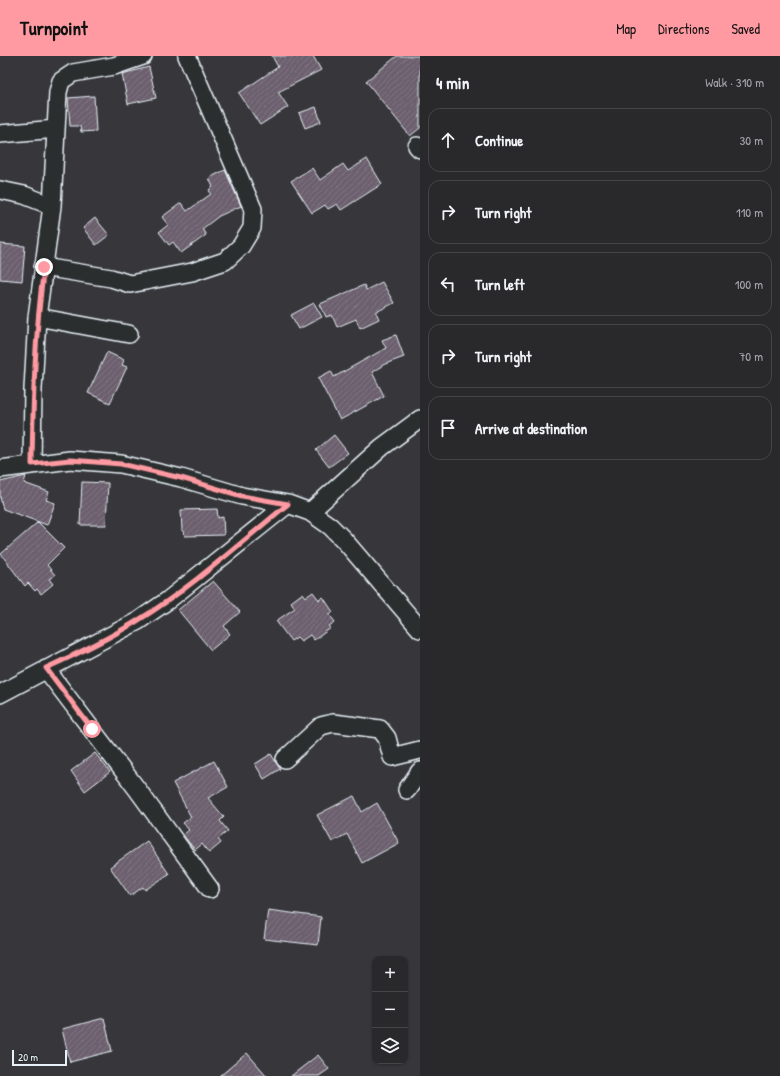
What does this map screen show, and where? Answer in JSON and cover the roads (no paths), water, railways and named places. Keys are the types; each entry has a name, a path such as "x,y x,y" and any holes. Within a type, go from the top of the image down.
{"street":[{"path":"32,464 33,389 37,317 52,206 58,92 61,80 73,73 110,61 143,56"},
{"path":"44,267 111,278 130,284 192,272 225,261 241,246 252,228 253,209 187,56"},
{"path":"0,134 56,129"},
{"path":"0,190 24,195 52,206"},
{"path":"37,317 129,334"},
{"path":"310,512 382,447 420,420"},
{"path":"0,469 70,460 121,464 181,478 242,496 288,504 310,512 330,526 344,540 420,629"},
{"path":"0,694 46,668 100,642 138,621 168,601 288,504"},
{"path":"46,668 210,888"},
{"path":"285,759 321,726 333,723 380,729 387,738 392,757 420,750"},
{"path":"407,790 420,771"}]}
